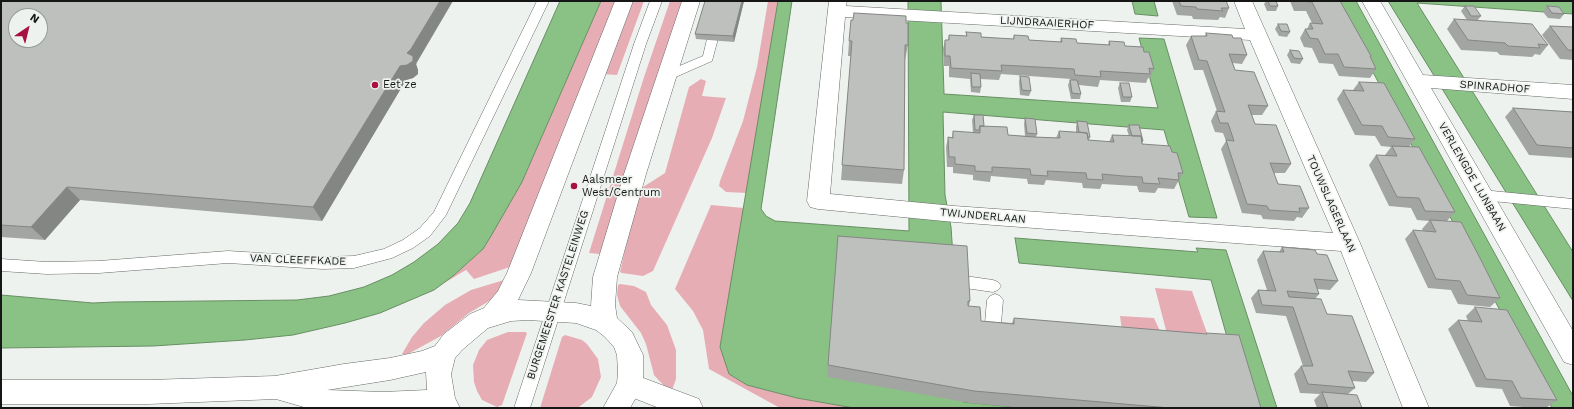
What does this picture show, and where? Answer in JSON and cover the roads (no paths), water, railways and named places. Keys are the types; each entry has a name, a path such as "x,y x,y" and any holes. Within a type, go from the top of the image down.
{"street":[{"path":"493,315 507,298 519,272 624,1"},
{"path":"605,323 603,305 606,277 635,174 691,1"},
{"name":"TOUWSLAGERLAAN","path":"1243,1 1348,243 1416,408"},
{"name":"VERLENGDE LIJNBAAN","path":"1371,1 1425,81 1482,195 1573,354"},
{"name":"LIJNDRAAIERHOF","path":"837,6 907,16 1257,35"},
{"name":"TWIJNDERLAAN","path":"837,6 818,201 954,214 1348,243"},
{"name":"SPINRADHOF","path":"1425,81 1573,92"},
{"path":"274,388 332,403 383,404 418,402 445,406 438,374 444,354 453,342 466,330 479,321 493,315 511,311 553,311 576,313 592,317 605,323 623,340 630,355 630,385 616,408"},
{"path":"1,392 148,392 274,388 344,375 390,369 423,362 444,354"},
{"path":"630,385 690,408"}],"lane":[{"name":"VAN CLEEFFKADE","path":"1,265 47,268 99,267 228,257 323,263 354,262 387,254 408,244 425,232 439,215 543,1"},
{"name":"BURGEMEESTER KASTELEINWEG","path":"522,408 640,44 656,1"},
{"path":"667,76 708,58 722,1"},
{"path":"1482,195 1573,204"},
{"path":"965,282 994,293 992,335"}],"place":[{"name":"Eet ze","path":"375,85"},
{"name":"Aalsmeer West/Centrum","path":"574,186"}]}
